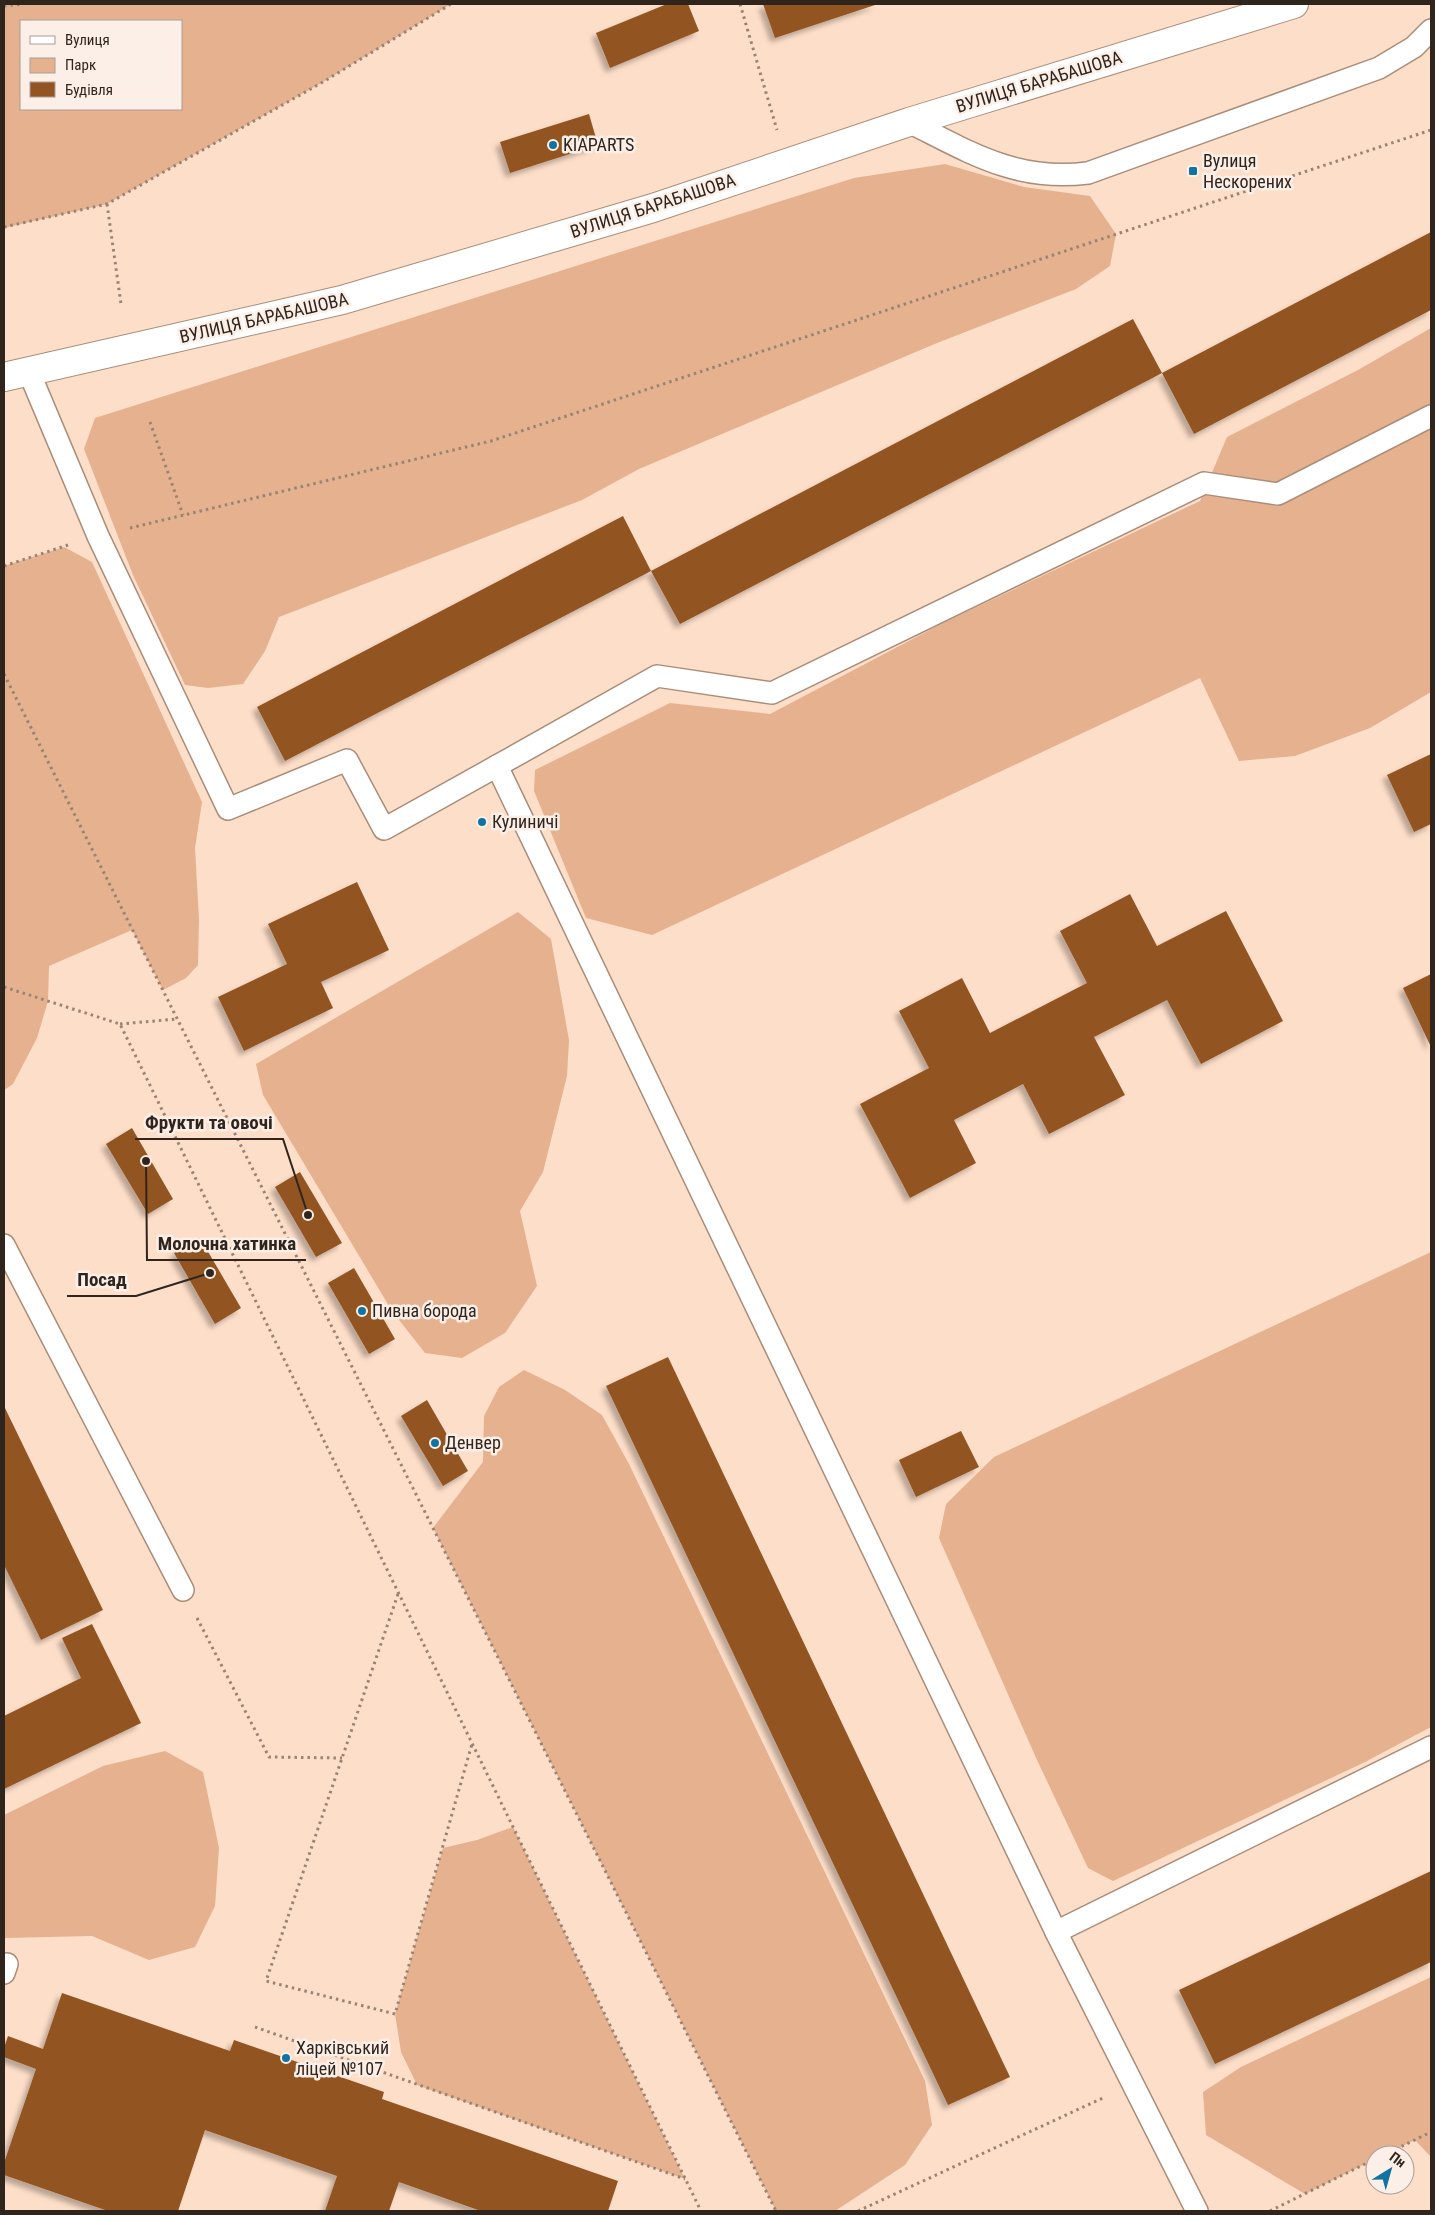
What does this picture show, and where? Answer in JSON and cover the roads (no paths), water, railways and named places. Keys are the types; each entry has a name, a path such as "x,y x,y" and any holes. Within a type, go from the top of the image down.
{"street":[{"name":"ВУЛИЦЯ БАРАБАШОВА","path":"16,375 342,300 653,208 909,122 1294,4"}],"lane":[{"path":"909,122 969,152 1013,169 1039,175 1063,176 1088,172 1379,68 1414,47 1431,30"},
{"path":"16,375 98,536 228,810 347,760 384,829 657,676 772,693 1204,483 1278,494 1431,416"},
{"path":"498,766 1056,1932 1197,2211"},
{"path":"4,1245 183,1590"},
{"path":"1056,1932 1431,1747"}],"place":[{"name":"KIAPARTS","path":"553,145"},
{"name":"Вулиця Нескорених","path":"1193,171"},
{"name":"Кулиничі","path":"482,822"},
{"name":"Молочна хатинка","path":"146,1161"},
{"name":"Фрукти та овочі","path":"308,1215"},
{"name":"Посад","path":"210,1273"},
{"name":"Пивна борода","path":"362,1311"},
{"name":"Денвер","path":"435,1443"},
{"name":"Харківський ліцей №107","path":"286,2058"}]}
